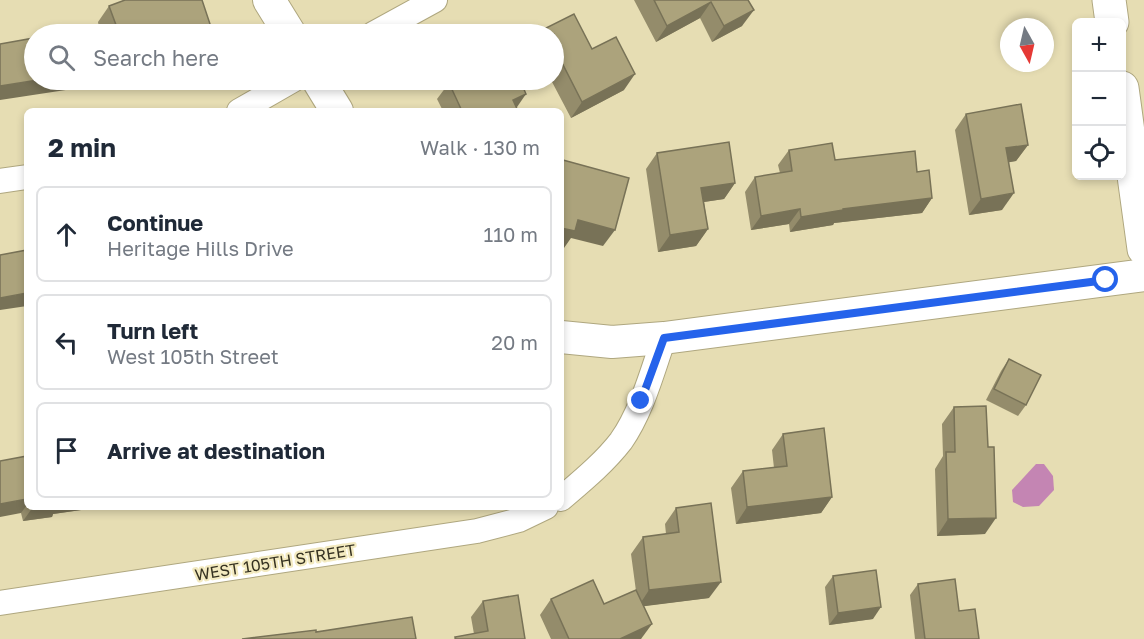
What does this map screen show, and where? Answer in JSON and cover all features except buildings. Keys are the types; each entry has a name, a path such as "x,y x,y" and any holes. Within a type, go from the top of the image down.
{"main road":[{"path":"1109,0 1111,18"},
{"path":"1126,117 1144,249"}],"street":[{"path":"269,0 284,24"},
{"path":"392,24 435,0"},
{"path":"244,108 276,90"},
{"path":"324,90 335,108"},
{"path":"0,181 24,177"},
{"path":"564,337 612,342 664,338 1144,275"},
{"path":"564,496 592,473 621,440 641,401 664,338"},
{"name":"WEST 105TH STREET","path":"0,603 477,531 519,520 540,510"}],"shaded area":[{"path":"1036,464 1044,464 1053,476 1054,490 1039,506 1023,507 1013,502 1012,490"}],"route":[{"path":"641,401 664,338 1106,280"}]}
